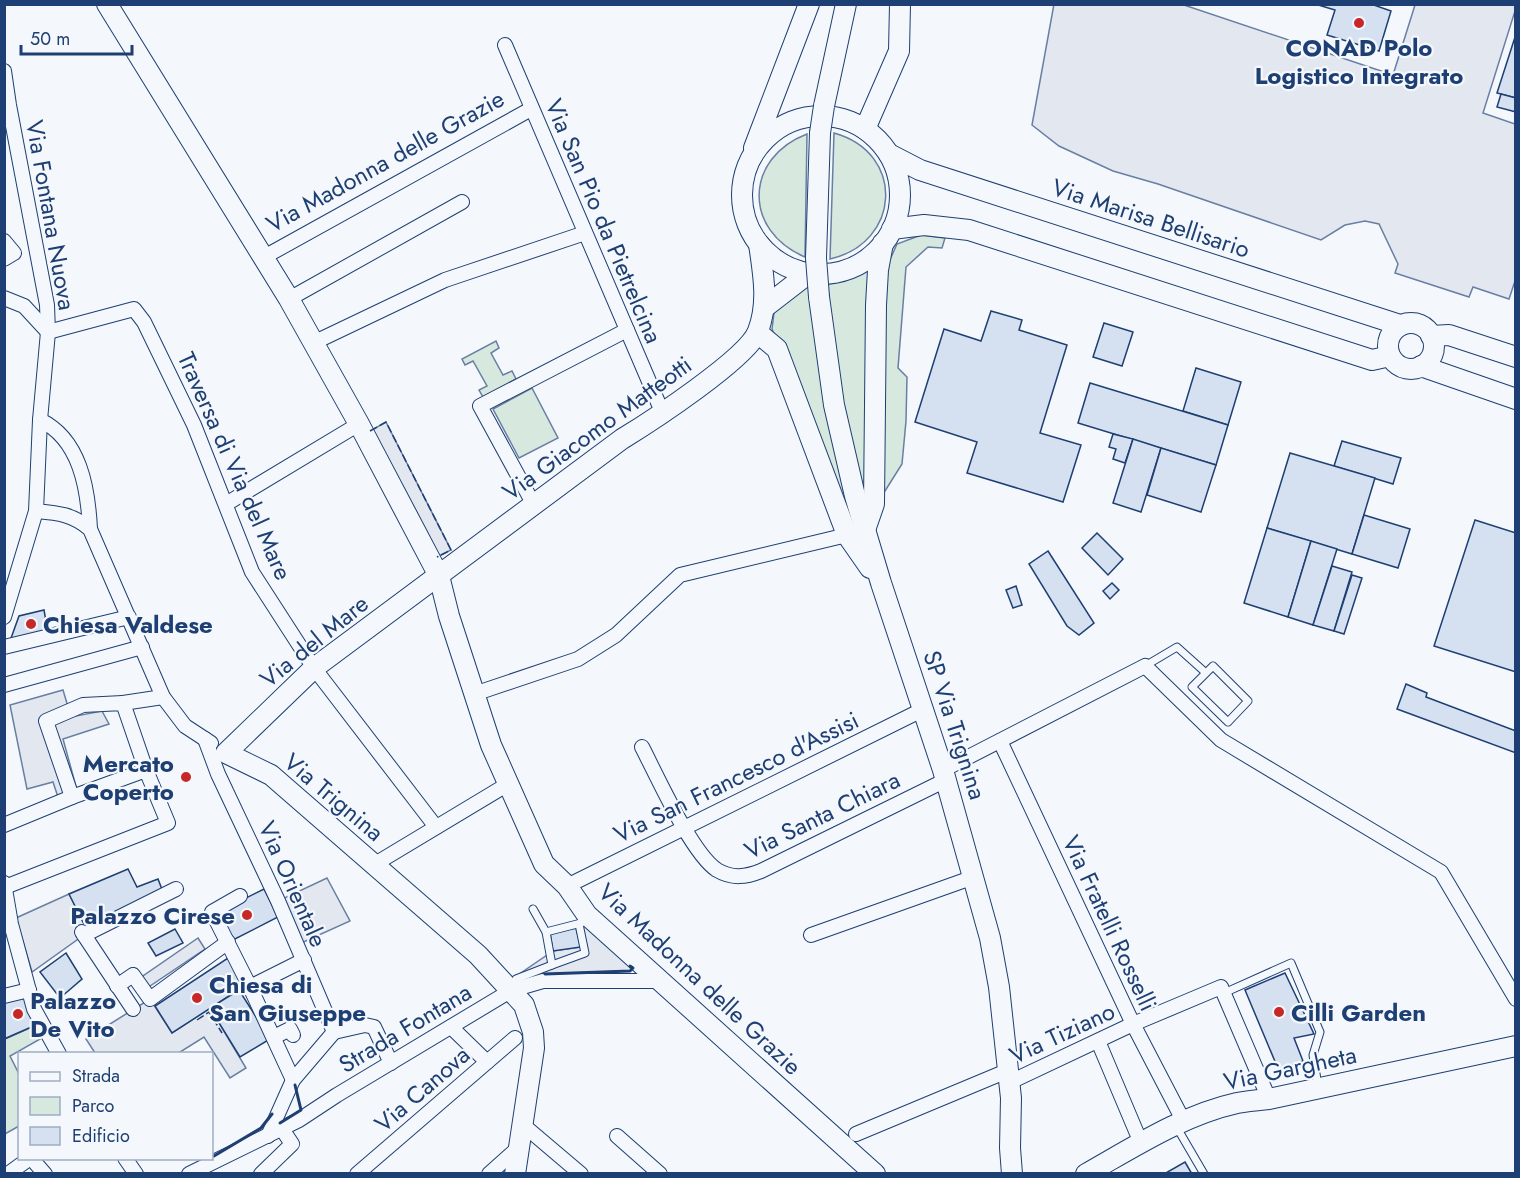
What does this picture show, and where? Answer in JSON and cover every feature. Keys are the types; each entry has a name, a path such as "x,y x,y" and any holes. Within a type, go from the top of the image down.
{"street":[{"name":"Via Madonna delle Grazie","path":"107,4 289,299 359,424 439,576 449,616 491,745 544,864 567,886 583,920 660,981 875,1173"},
{"path":"809,4 760,128 745,173 742,203 745,218 759,244 781,263 812,265 823,274 850,268 862,262 888,236 924,225 969,230 1372,360 1390,356"},
{"path":"765,307 812,265 820,133 846,4"},
{"path":"899,51 900,4"},
{"path":"865,129 899,51 914,4"},
{"name":"Via San Pio da Pietrelcina","path":"505,45 663,414"},
{"name":"Via Fontana Nuova","path":"4,71 47,305 48,332 40,420 36,511 4,617"},
{"name":"Via Madonna delle Grazie","path":"264,257 531,109"},
{"path":"474,694 578,659 616,635 680,575 856,533 874,504 878,270 900,199 899,183 889,154 865,129 838,118 823,116 801,119 781,127 769,136 751,159"},
{"name":"Via Marisa Bellisario","path":"889,154 920,170 1400,325"},
{"path":"289,299 462,202"},
{"path":"313,343 445,280 585,233"},
{"path":"4,241 14,254 4,259"},
{"name":"Via Giacomo Matteotti","path":"439,576 622,439 663,414 744,351 758,333 765,307 759,244"},
{"name":"SP Via Trignina","path":"812,265 819,297 834,405 855,496 856,533 881,583 924,709 945,775 990,938 997,977 1011,1098 1012,1173"},
{"path":"4,298 24,306 48,332"},
{"name":"Traversa di Via del Mare","path":"48,332 134,309 144,322 194,425 252,572 314,668 436,827"},
{"path":"1407,323 1421,325 1431,336 1433,350 1426,362 1420,366 1407,368 1394,362 1390,356 1388,349 1390,335 1400,325 1407,323"},
{"path":"534,504 480,406 627,330"},
{"path":"758,333 777,349 856,533"},
{"path":"1431,336 1449,335 1515,357"},
{"path":"1420,366 1515,399"},
{"path":"40,420 53,426 68,442 80,468 88,497 90,529"},
{"path":"226,504 359,424"},
{"path":"36,511 59,513 77,518 90,529"},
{"name":"Via Trignina","path":"90,529 163,697 185,726 226,753 271,775 478,955 524,1005 533,1032 534,1048 515,1173"},
{"name":"Via del Mare","path":"226,753 314,668 439,576"},
{"path":"4,647 129,617"},
{"path":"4,685 142,647"},
{"path":"1145,666 1221,740 1441,872 1515,999"},
{"name":"Via Santa Chiara","path":"642,747 684,827 704,859 717,870 734,877 747,877 945,775 1000,741 1145,666"},
{"path":"72,797 46,722 83,705 123,703 163,697"},
{"path":"58,1052 34,1009 7,922 5,885 168,823 146,770 123,703"},
{"name":"Via San Francesco d'Assisi","path":"567,886 924,709"},
{"name":"Via Orientale","path":"205,739 218,774 304,960 334,1032"},
{"name":"Via Fratelli Rosselli","path":"1000,741 1180,1124"},
{"path":"4,825 146,770"},
{"path":"375,864 508,784"},
{"path":"256,888 263,884 261,865"},
{"path":"811,935 974,877"},
{"path":"133,1009 83,934 176,889"},
{"path":"240,896 212,912 293,1080"},
{"path":"117,986 133,975 150,999 228,942"},
{"path":"250,987 304,960"},
{"name":"Strada Fontana","path":"189,1173 268,1137 512,990 543,981 660,981"},
{"name":"Via Tiziano","path":"856,1134 1098,1041 1221,987 1224,993"},
{"path":"4,996 29,990"},
{"path":"1224,993 1269,1099"},
{"path":"268,1137 293,1080 334,1032 365,1025 374,1027 391,1063"},
{"path":"451,1027 487,1062"},
{"path":"274,1037 290,1029 293,1035"},
{"name":"Via Canova","path":"357,1173 515,1038"},
{"path":"1098,1041 1141,1143"},
{"name":"Via Gargheta","path":"1086,1173 1180,1124 1238,1103 1318,1089 1515,1046"},
{"path":"522,1124 581,1173"},
{"path":"261,1173 292,1144 282,1129"},
{"path":"617,1136 660,1173"},
{"path":"489,1173 518,1148"},
{"path":"9,1173 28,1160"},
{"path":"33,1160 45,1173"},
{"path":"126,1160 136,1173"}],"lane":[{"path":"1145,666 1177,647 1206,673"},
{"path":"1213,666 1248,701 1228,722 1192,687 1206,673 1213,666"},
{"path":"534,909 546,932 552,965"},
{"path":"512,990 516,979 585,953 583,920 546,932"},
{"path":"1224,993 1291,963 1320,1032 1313,1055 1318,1089"},
{"path":"1180,1124 1204,1173"}],"green space":[{"path":"834,133 857,144 874,159 883,177 886,198 881,217 871,235 854,250 830,259"},
{"path":"807,134 805,257 785,245 770,230 762,213 759,195 762,177 771,160 786,145"},
{"path":"921,235 945,238 942,248 928,247 906,267 898,368 907,377 902,464 885,491 837,498 772,329 775,305 804,283 831,281 873,262 888,264 897,244"},
{"path":"496,341 499,348 491,353 503,375 512,371 516,379 483,397 479,390 487,386 473,361 465,365 462,359"},
{"path":"532,388 558,438 519,458 493,409"},
{"path":"36,1025 42,1038 10,1056 18,1072 18,1127 5,1134 5,1039"}],"shaded area":[{"path":"1054,4 1184,5 1393,75 1415,5 1515,5 1483,113 1515,124 1516,278 1509,299 1473,287 1469,297 1395,273 1398,264 1379,224 1365,221 1345,225 1321,240 1158,184 1113,171 1059,146 1032,125"},
{"path":"386,422 451,550 437,557 370,431"},
{"path":"63,690 71,717 102,711 109,724 63,739 77,790 58,797 53,782 27,789 10,705"},
{"path":"327,878 350,921 297,945 278,901"},
{"path":"69,894 88,932 32,972 16,918"},
{"path":"585,926 633,968 630,971 542,974 517,982 515,977 553,951 580,947 576,928"},
{"path":"198,938 205,949 147,988 140,978"},
{"path":"150,999 172,1033 210,1008 246,1068 230,1078 204,1037 180,1052 94,1052 86,1039"}],"building":[{"name":"CONAD Polo Logistico Integrato","path":"1315,4 1371,4 1391,11 1379,51 1327,35 1335,10"},
{"name":"CONAD Polo Logistico Integrato","path":"1516,34 1516,98 1497,93"},
{"path":"1501,94 1516,98 1516,112 1497,107"},
{"path":"991,311 1022,320 1019,330 1067,345 1040,433 1081,445 1063,502 967,473 977,442 915,422 944,329 981,341"},
{"path":"1104,323 1133,332 1122,366 1093,357"},
{"path":"1196,368 1241,382 1228,425 1183,411"},
{"path":"1090,383 1228,425 1216,465 1078,423"},
{"path":"1113,434 1133,439 1125,463 1113,459 1116,449 1109,447"},
{"path":"1133,439 1161,448 1141,512 1113,503"},
{"path":"1342,441 1401,458 1393,484 1334,466"},
{"path":"1161,448 1216,465 1201,512 1147,495"},
{"path":"1290,453 1375,478 1352,554 1267,528"},
{"path":"1364,515 1410,529 1398,568 1352,554"},
{"path":"1475,520 1516,533 1516,672 1434,646"},
{"path":"1267,528 1311,541 1288,617 1244,603"},
{"path":"1097,533 1123,559 1108,575 1082,548"},
{"path":"1311,541 1337,549 1313,625 1288,617"},
{"path":"1048,551 1094,623 1079,635 1067,626 1029,564"},
{"path":"1332,566 1352,572 1334,631 1313,625"},
{"path":"1352,575 1362,578 1344,634 1334,631"},
{"path":"1112,583 1119,590 1110,599 1103,591"},
{"path":"1016,586 1022,605 1013,608 1006,590"},
{"name":"Chiesa Valdese","path":"44,610 48,633 10,641 19,616"},
{"path":"1406,684 1427,693 1426,697 1516,731 1516,753 1397,709"},
{"path":"128,869 137,887 158,879 163,892 88,932 69,894"},
{"name":"Palazzo Cirese","path":"264,889 278,917 231,941 216,913"},
{"path":"576,928 581,947 553,951 550,933"},
{"path":"175,929 183,943 156,956 148,943"},
{"path":"66,953 82,979 60,998 40,972"},
{"name":"Chiesa di San Giuseppe","path":"228,958 246,985 172,1033 155,1006"},
{"name":"Cilli Garden","path":"1285,973 1314,1034 1294,1038 1303,1061 1279,1071 1245,990"},
{"path":"239,990 270,1039 240,1057 210,1008"},
{"name":"Palazzo De Vito","path":"26,996 36,1025 4,1039 4,1002"},
{"path":"1185,1162 1192,1174 1164,1174"}],"fence":[{"path":"370,431 386,422 451,550 437,557"},
{"path":"197,1020 209,1012 222,1033"}],"wall":[{"path":"545,974 630,971 633,968 630,966"},
{"path":"280,1123 301,1110 295,1085"},
{"path":"214,1156 261,1128 272,1114"}],"place":[{"name":"CONAD Polo Logistico Integrato","path":"1359,23"},
{"name":"Chiesa Valdese","path":"31,624"},
{"name":"Mercato Coperto","path":"186,777"},
{"name":"Palazzo Cirese","path":"247,915"},
{"name":"Chiesa di San Giuseppe","path":"197,998"},
{"name":"Cilli Garden","path":"1279,1012"},
{"name":"Palazzo De Vito","path":"18,1014"}]}
